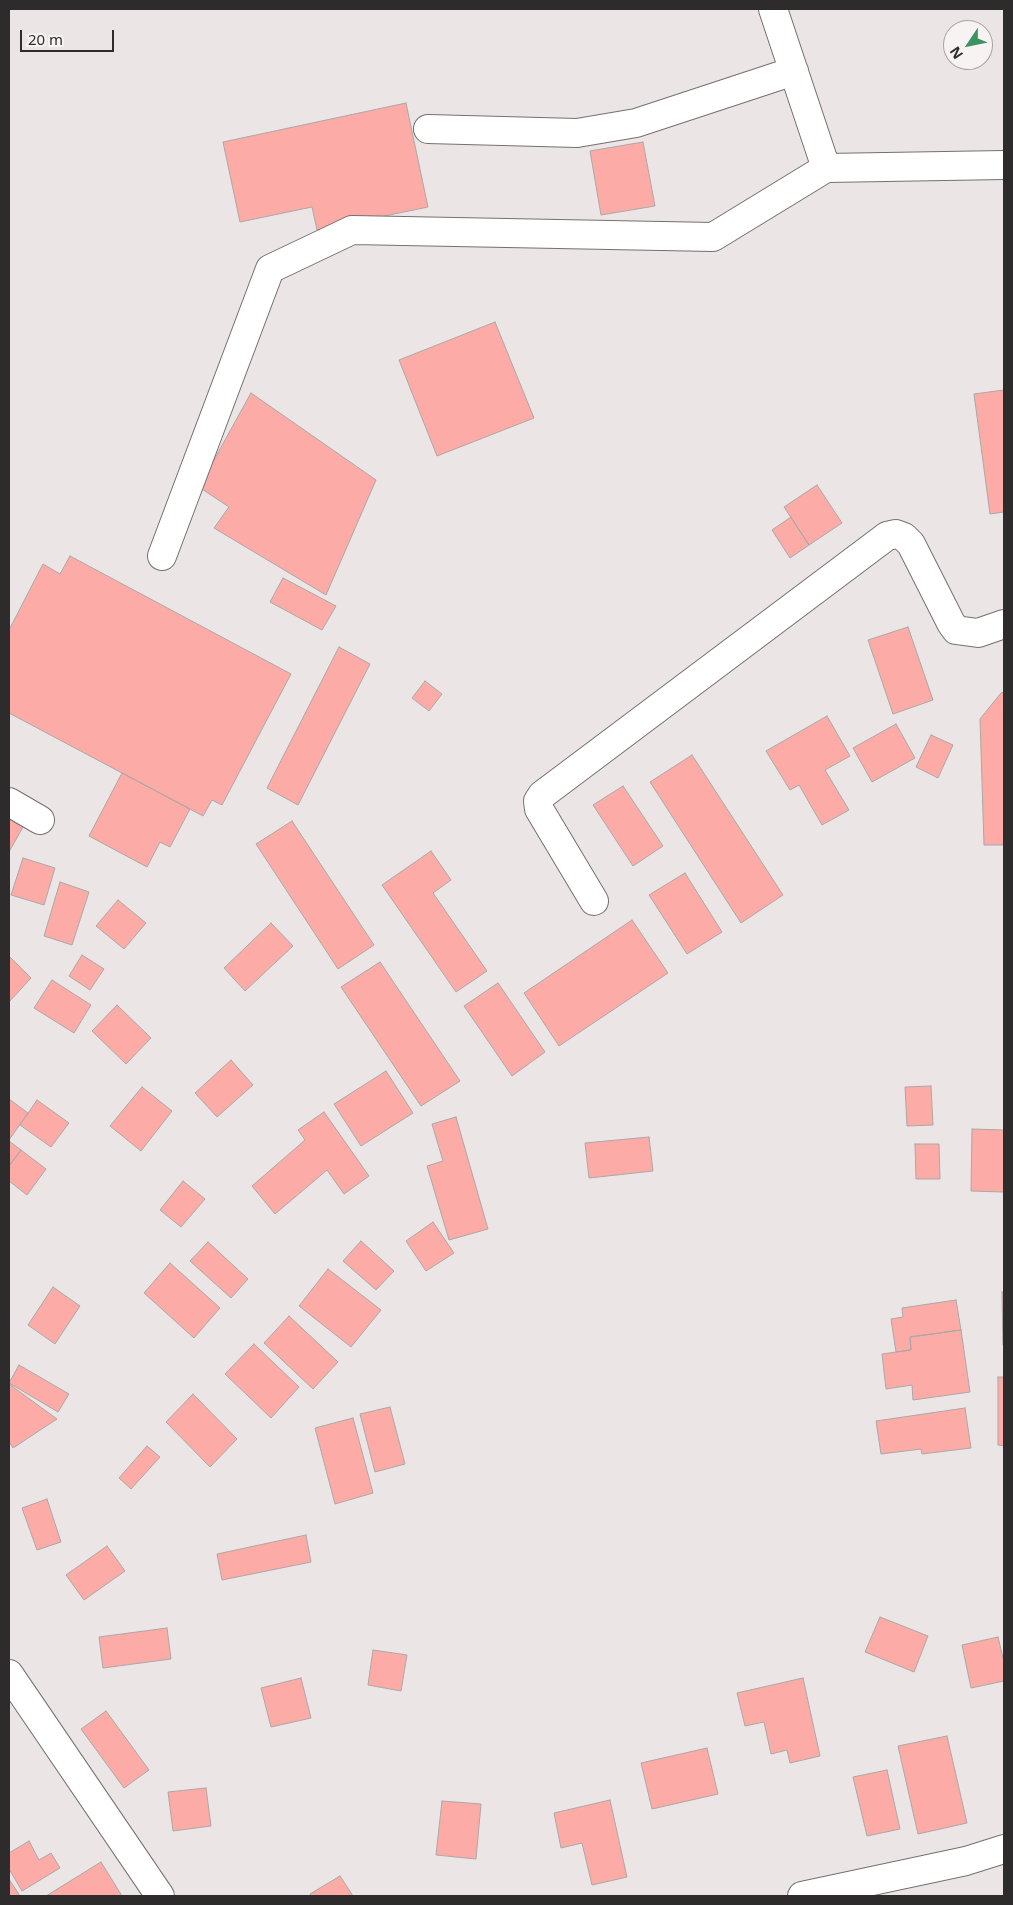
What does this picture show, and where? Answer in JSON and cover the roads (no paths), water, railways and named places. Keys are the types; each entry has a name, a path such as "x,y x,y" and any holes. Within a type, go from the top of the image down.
{"street":[{"path":"773,9 826,168"},
{"path":"428,129 577,132 636,123 794,71"},
{"path":"162,556 270,269 352,230 713,237 826,168 1004,165"},
{"path":"594,901 539,809 538,801 542,796 887,536 896,534 904,537 911,544 956,630 978,633 1004,624"},
{"path":"9,802 40,820"},
{"path":"9,1674 160,1896"},
{"path":"802,1896 966,1860 1004,1849"}]}
